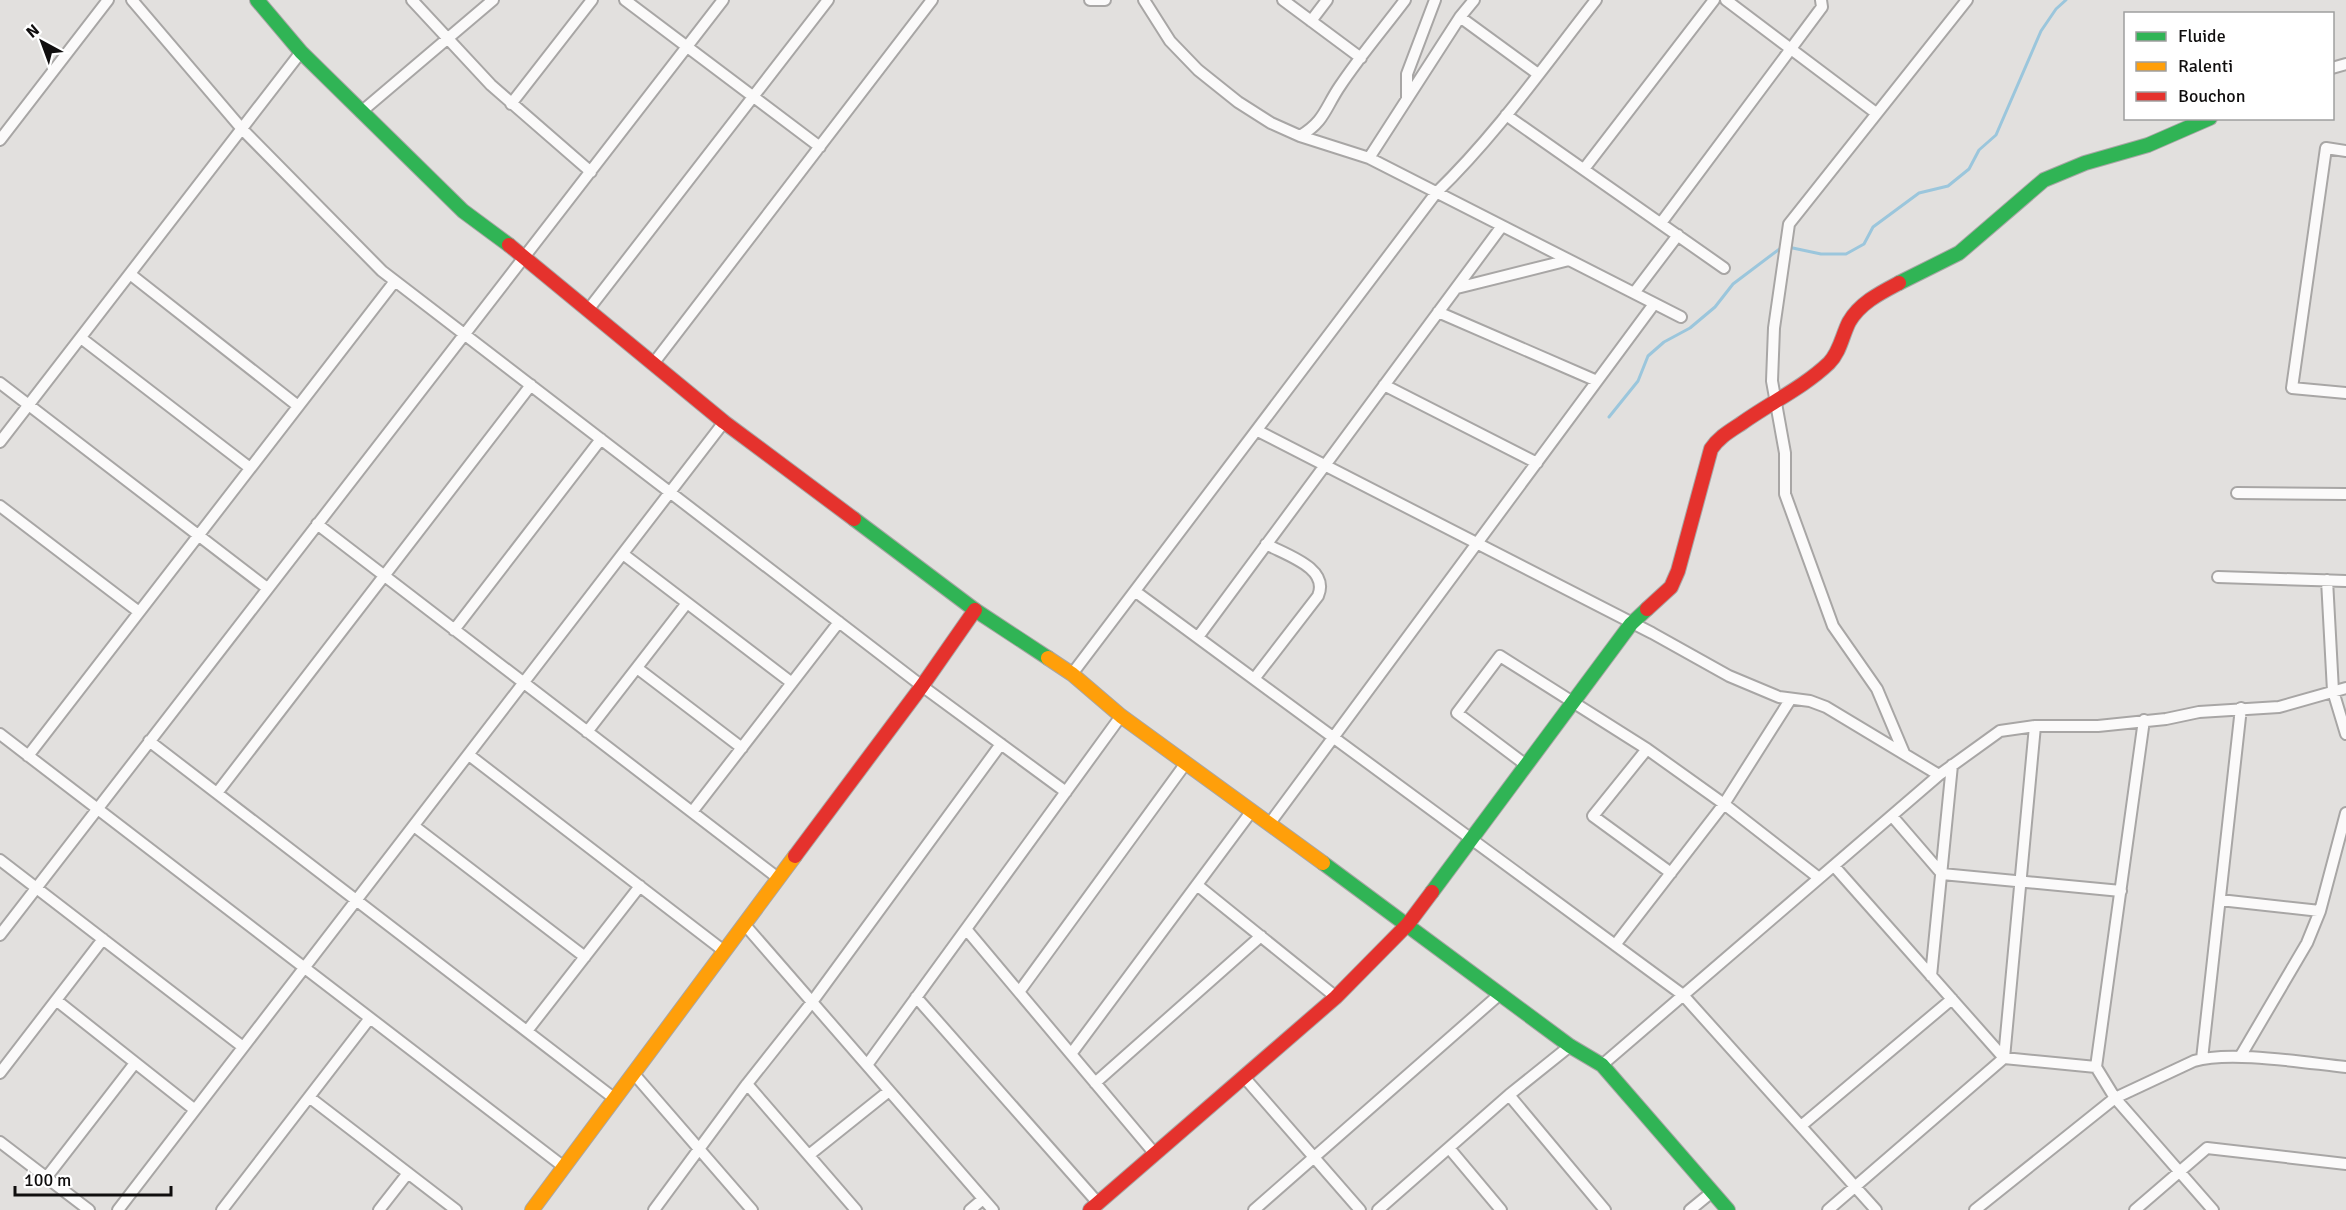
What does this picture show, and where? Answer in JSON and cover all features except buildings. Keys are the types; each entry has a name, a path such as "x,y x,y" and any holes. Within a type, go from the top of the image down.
{"street":[{"path":"0,140 108,0"},
{"path":"132,0 242,129 370,260 394,281 922,686 1066,792"},
{"path":"257,0 301,52 463,211 523,256 724,422 975,610 1072,674 1121,716 1408,924 1570,1046 1602,1065 1728,1210"},
{"path":"412,0 511,104 591,172"},
{"path":"360,112 493,0"},
{"path":"511,104 592,0"},
{"path":"625,0 820,147"},
{"path":"0,935 723,0"},
{"path":"588,310 828,0"},
{"path":"653,364 932,0"},
{"path":"1090,0 1105,0"},
{"path":"1144,0 1170,40 1198,70 1238,102 1271,123 1300,136 1370,158 1681,317"},
{"path":"1282,0 1361,58"},
{"path":"1311,21 1327,0"},
{"path":"1300,136 1316,126 1324,116 1340,87 1405,0"},
{"path":"1407,99 1407,74 1435,0"},
{"path":"1370,158 1474,0"},
{"path":"1072,674 1436,193 1458,172 1506,115 1596,0"},
{"path":"1584,169 1714,0"},
{"path":"1726,0 1876,113"},
{"path":"1661,223 1822,7 1821,0"},
{"path":"1904,753 1877,689 1833,626 1785,494 1785,453 1773,381 1774,328 1789,224 1967,0"},
{"path":"1461,17 1538,74"},
{"path":"0,442 301,52"},
{"path":"1506,115 1724,268"},
{"path":"916,997 1094,1206 1336,997 1408,924 1631,624 1664,594 1675,580 1711,449 1717,440 1800,386 1830,362 1839,349 1850,321 1872,297 1959,254 2044,180 2085,163 2148,145 2205,120"},
{"path":"2346,151 2326,148 2292,388 2346,393"},
{"path":"1198,637 1502,226"},
{"path":"1634,293 1678,235"},
{"path":"1456,288 1569,260"},
{"path":"130,274 298,406"},
{"path":"28,756 394,281"},
{"path":"1270,823 1654,304"},
{"path":"1438,312 1597,381"},
{"path":"81,338 250,468"},
{"path":"0,383 267,588"},
{"path":"1384,384 1537,463"},
{"path":"217,793 531,385"},
{"path":"117,1210 724,422"},
{"path":"1258,431 1729,676 1771,694 1790,700 1810,701 1826,707 1939,775"},
{"path":"454,630 601,439"},
{"path":"2237,493 2346,494"},
{"path":"0,506 139,612"},
{"path":"317,524 778,878"},
{"path":"1254,679 1320,589 1320,580 1314,571 1266,544"},
{"path":"623,554 792,683"},
{"path":"2218,577 2346,581"},
{"path":"2327,580 2333,691 2346,733"},
{"path":"1136,592 1683,995 1876,1210"},
{"path":"587,732 687,603"},
{"path":"532,1210 922,686 975,610"},
{"path":"692,812 839,622"},
{"path":"1526,765 1457,713 1500,656 1647,749 1724,804 1820,878"},
{"path":"636,668 742,748"},
{"path":"1602,1065 1939,775 2000,731 2035,726 2098,726 2241,708 2279,707 2346,688"},
{"path":"1615,945 1724,804 1790,700"},
{"path":"2202,1059 2241,708"},
{"path":"867,1065 1121,716"},
{"path":"2144,720 2097,1067 2115,1098 2213,1210"},
{"path":"1828,1210 2004,1058 2035,726"},
{"path":"0,734 564,1167"},
{"path":"149,741 615,1099"},
{"path":"654,1210 747,1084 812,1002 1001,744"},
{"path":"1647,749 1593,816 1671,873"},
{"path":"469,755 724,951"},
{"path":"1018,992 1186,763"},
{"path":"1931,976 1952,765"},
{"path":"1071,1054 1251,812"},
{"path":"2240,1057 2303,951 2320,911 2346,813"},
{"path":"1892,816 1942,874 2121,891"},
{"path":"414,826 585,957"},
{"path":"0,860 243,1047"},
{"path":"1833,866 2004,1058 2097,1067"},
{"path":"1197,885 1336,997"},
{"path":"527,1031 640,886"},
{"path":"2220,900 2320,911"},
{"path":"745,925 993,1210"},
{"path":"966,929 1155,1154"},
{"path":"1095,1083 1261,936"},
{"path":"0,1073 103,939"},
{"path":"1254,1210 1500,994"},
{"path":"1801,1126 1952,999"},
{"path":"56,1000 195,1110"},
{"path":"222,1210 370,1018"},
{"path":"1378,1210 1509,1095 1570,1046"},
{"path":"1975,1210 2115,1098 2202,1059 2240,1057 2346,1067"},
{"path":"46,1178 135,1063"},
{"path":"634,1074 752,1210"},
{"path":"1244,1077 1360,1210"},
{"path":"747,1084 856,1210"},
{"path":"809,1155 889,1091"},
{"path":"1509,1095 1605,1210"},
{"path":"309,1097 456,1210"},
{"path":"0,1142 88,1210"},
{"path":"1449,1148 1501,1210"},
{"path":"2135,1210 2207,1148 2346,1164"},
{"path":"379,1210 408,1173"},
{"path":"1690,1210 1712,1191"},
{"path":"970,1210 983,1199"}],"waterway":[{"path":"1788,247 1821,254 1846,254 1864,244 1873,227 1919,193 1948,186 1969,169 1979,150 1996,135 2041,31 2056,9 2066,0"},
{"path":"1609,417 1638,381 1648,356 1664,342 1690,328 1715,307 1733,284 1782,247"}],"traffic: fast":[{"path":"257,0 301,52 463,211 509,245"},
{"path":"1899,283 1959,253 2044,180 2085,163 2148,145 2205,120"},
{"path":"854,519 975,610 1048,658"},
{"path":"1432,892 1631,624 1647,609"},
{"path":"1323,863 1570,1046 1602,1065 1728,1210"}],"traffic: slow":[{"path":"1048,658 1072,674 1121,716 1323,863"},
{"path":"532,1210 795,856"}],"traffic: jam":[{"path":"509,245 724,422 854,519"},
{"path":"1647,609 1671,587 1678,571 1714,445 1729,432 1819,372 1836,354 1849,322 1859,309 1871,299 1899,283"},
{"path":"795,856 922,686 975,610"},
{"path":"1090,1210 1336,997 1408,924 1432,892"}]}
